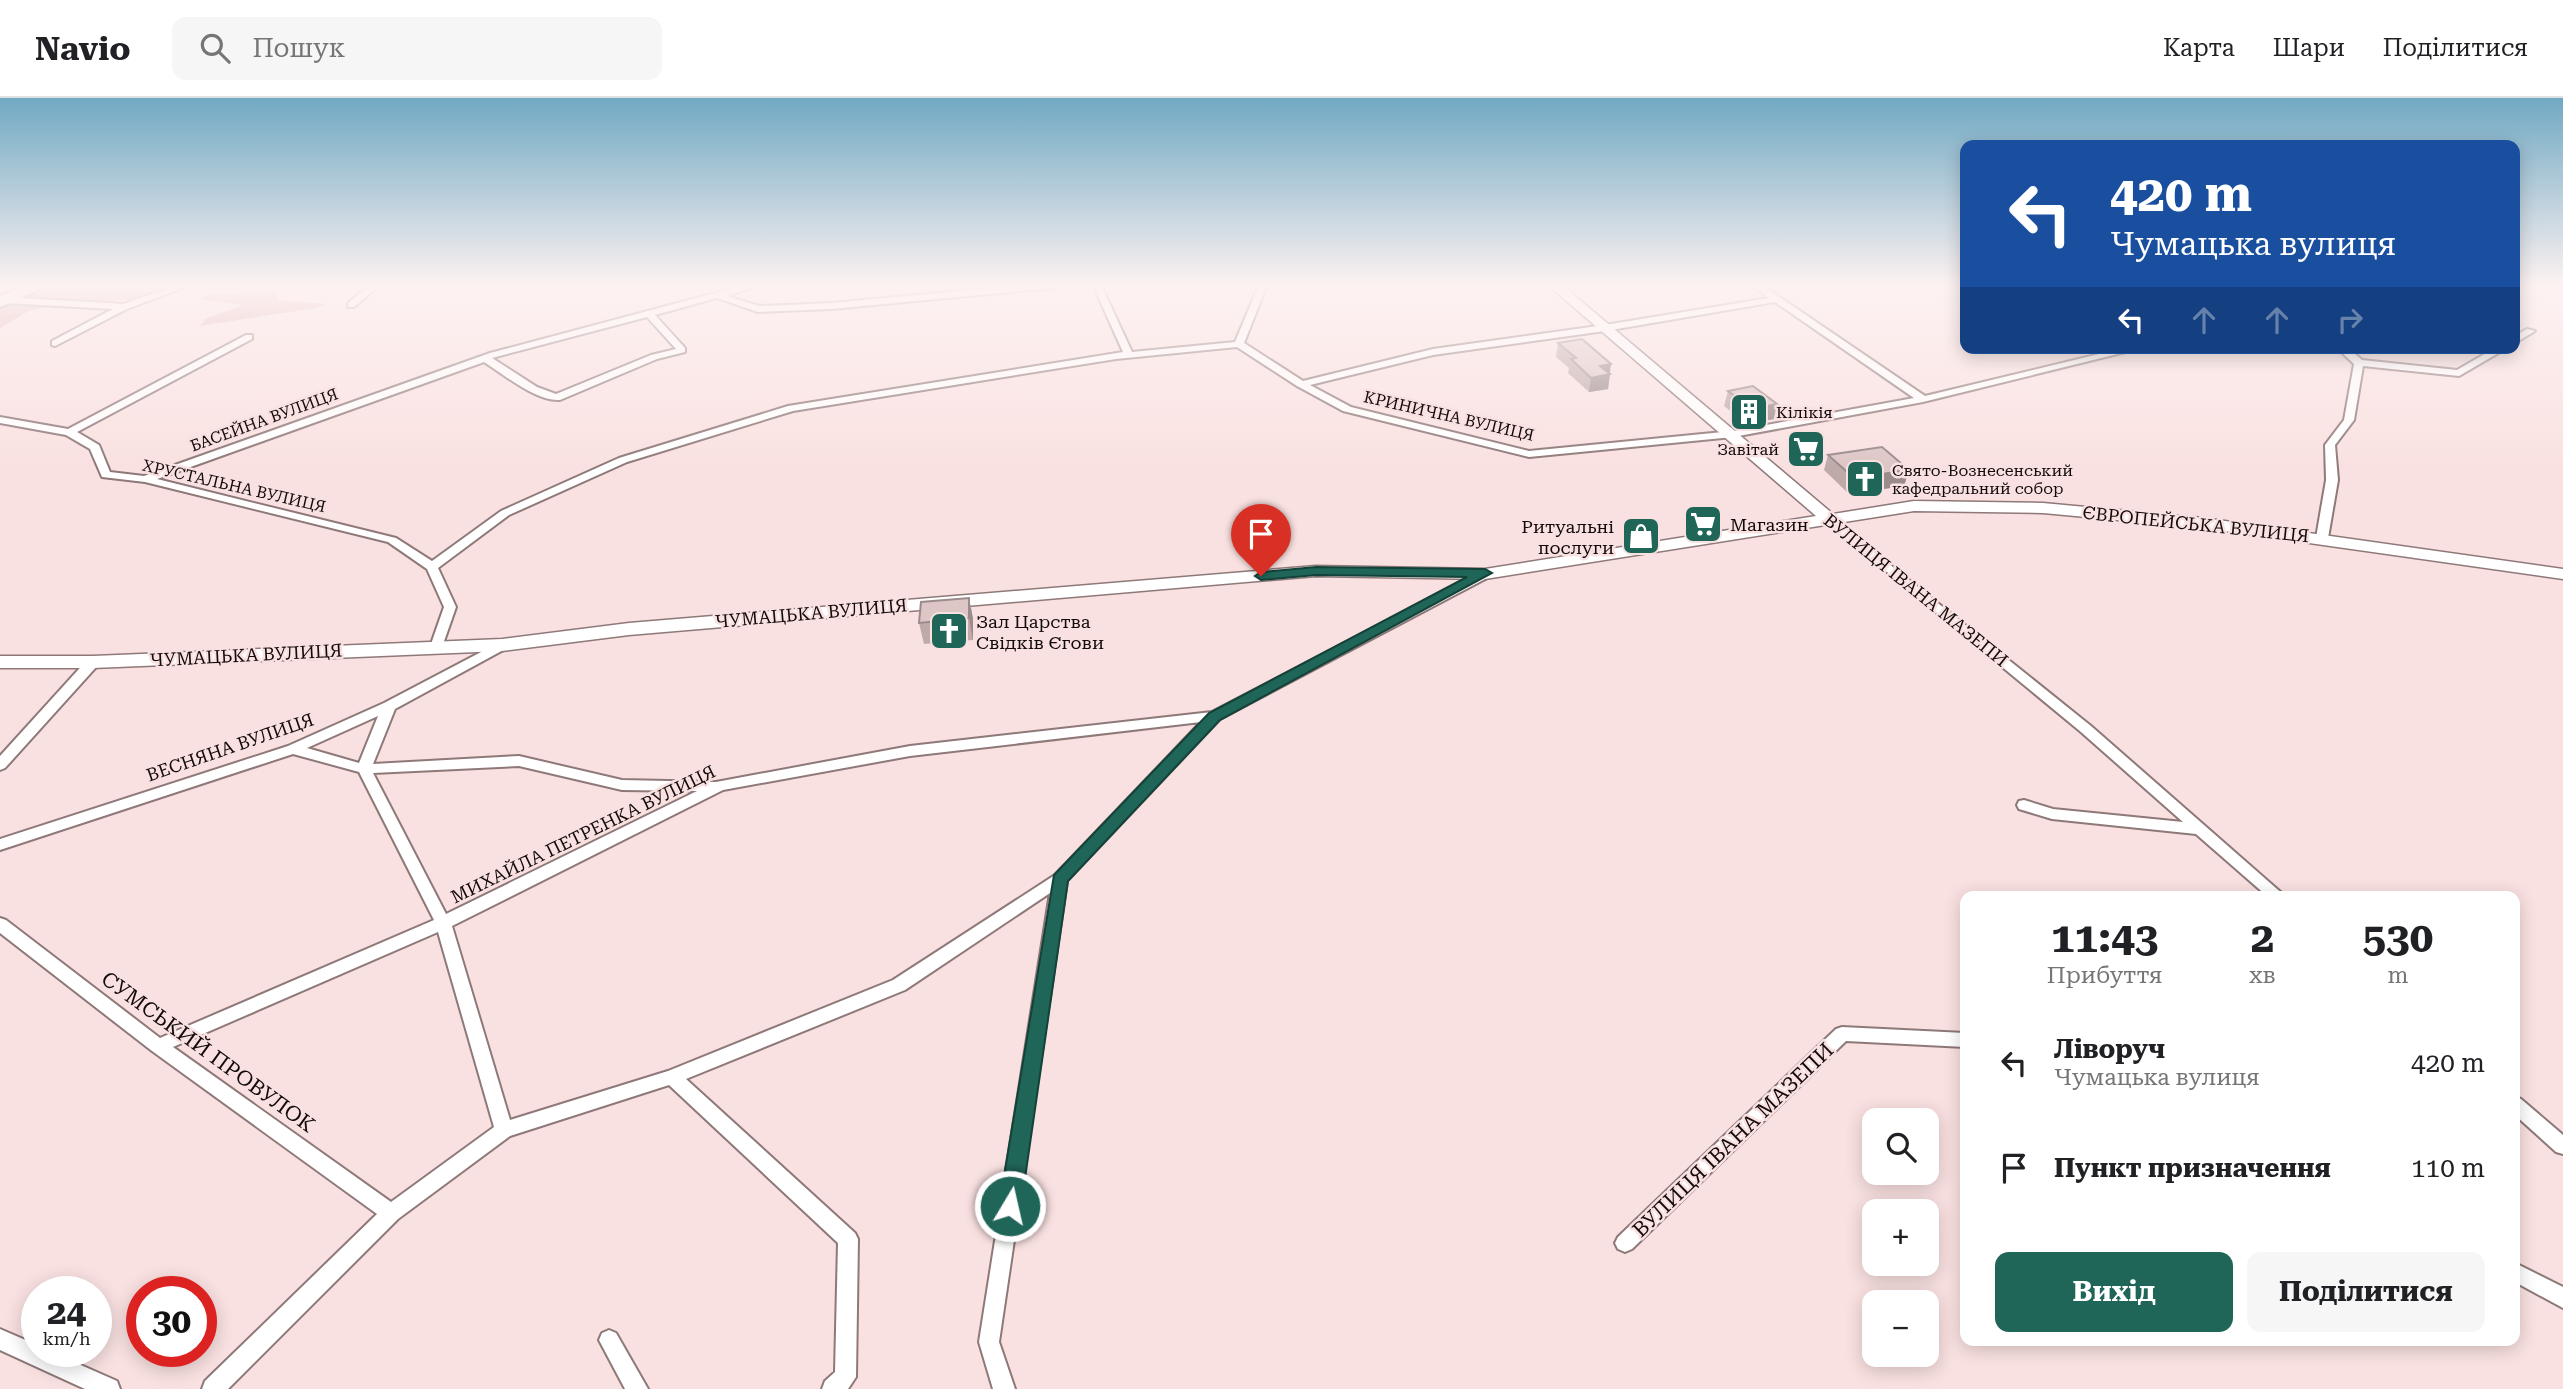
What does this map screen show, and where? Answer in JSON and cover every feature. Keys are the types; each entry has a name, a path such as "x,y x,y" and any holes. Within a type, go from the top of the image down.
{"street":[{"path":"69,432 233,345"},
{"name":"БАСЕЙНА ВУЛИЦЯ","path":"145,479 485,358 534,345"},
{"path":"485,358 533,389 556,398 654,357 682,350 678,345"},
{"path":"1125,345 1129,355"},
{"path":"436,647 450,607 432,567 505,513 623,460 792,408 1129,355 1227,345"},
{"name":"КРИНИЧНА ВУЛИЦЯ","path":"1241,345 1301,384 1347,409 1529,454 1733,434 1923,399 2096,354"},
{"path":"1301,384 1433,352 1481,345"},
{"name":"ВУЛИЦЯ ІВАНА МАЗЕПИ","path":"1626,345 1733,434 1828,518 2076,720 2271,891"},
{"path":"1842,345 1923,399"},
{"path":"2349,354 2359,363 2459,373 2492,354"},
{"path":"2322,538 2333,480 2330,445 2349,420 2359,363"},
{"name":"ХРУСТАЛЬНА ВУЛИЦЯ","path":"0,420 69,432 95,447 106,475 145,479 392,540 432,567"},
{"name":"ЄВРОПЕЙСЬКА ВУЛИЦЯ","path":"1828,518 1914,506 2043,508 2322,538 2563,574"},
{"name":"ЧУМАЦЬКА ВУЛИЦЯ","path":"0,662 93,662 502,645 629,629 1316,571 1485,573 1828,518"},
{"path":"214,1389 391,1213 504,1130 672,1077 899,985 1060,879 1215,716 1485,573"},
{"name":"ВЕСНЯНА ВУЛИЦЯ","path":"0,845 293,748 389,706 502,645"},
{"path":"0,765 93,662"},
{"path":"389,706 364,769 443,923 504,1130"},
{"name":"МИХАЙЛА ПЕТРЕНКА ВУЛИЦЯ","path":"158,1046 443,923 719,786 910,751 1215,716"},
{"path":"293,748 364,769 519,761 622,785 719,786"},
{"path":"2024,805 2052,814 2201,829"},
{"path":"1004,1389 989,1342 1060,879"},
{"name":"СУМСЬКИЙ ПРОВУЛОК","path":"0,925 158,1046 391,1213"},
{"name":"ВУЛИЦЯ ІВАНА МАЗЕПИ","path":"1625,1243 1843,1034 1960,1040"},
{"path":"672,1077 848,1239 845,1377 834,1389"},
{"path":"2520,1108 2563,1146"},
{"path":"2520,1275 2563,1298"},
{"path":"0,1339 109,1389"},
{"path":"609,1340 637,1389"}],"building":[{"path":"1561,345 1589,345 1611,364 1600,366 1610,374 1591,378 1571,359 1576,358"},
{"path":"1753,386 1777,404 1752,409 1728,391"},
{"path":"1882,447 1909,470 1854,478 1828,455"},
{"path":"969,598 969,618 919,623 921,602"}],"place":[{"name":"Кілікія","path":"1749,412"},
{"name":"Завітай","path":"1806,449"},
{"name":"Свято-Вознесенський кафедральний собор","path":"1865,479"},
{"name":"Магазин","path":"1703,524"},
{"name":"Ритуальні послуги","path":"1641,536"},
{"name":"Зал Царства Свідків Єгови","path":"949,631"}],"route":[{"path":"1010,1206 1060,879 1215,716 1485,573 1316,571 1261,576"}]}
